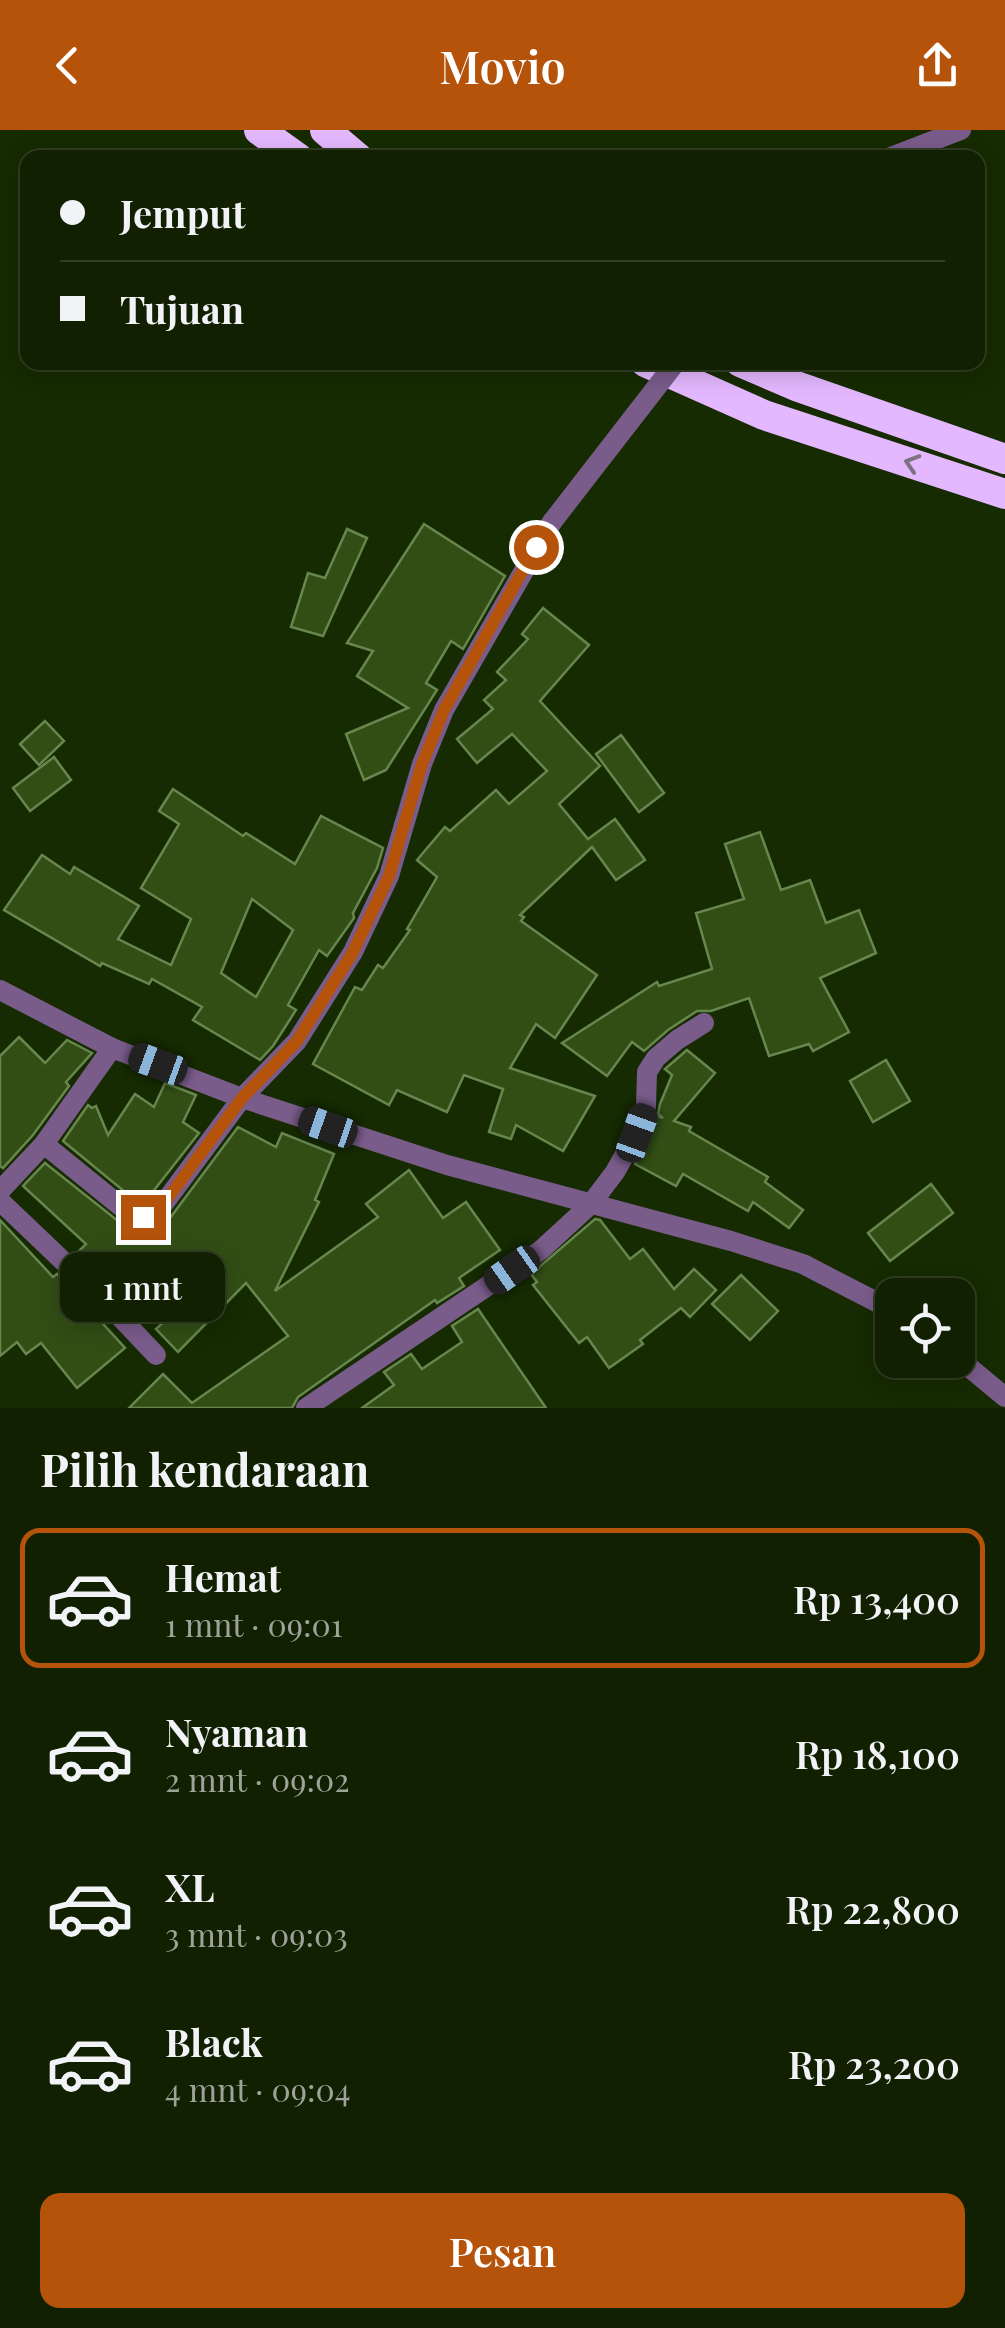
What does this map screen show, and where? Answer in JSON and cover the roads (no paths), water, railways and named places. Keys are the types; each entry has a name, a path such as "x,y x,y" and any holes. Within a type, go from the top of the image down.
{"highway":[{"path":"259,130 287,150"},
{"path":"326,130 349,150"},
{"path":"662,370 764,415 1005,494"},
{"path":"759,370 1005,459"}],"street":[{"path":"909,150 961,130"},
{"path":"44,1144 124,1210 143,1217 156,1214 242,1098 297,1041 353,952 389,876 422,764 444,710 552,522 670,370"},
{"path":"0,990 112,1048 242,1098 447,1165 803,1264 875,1301"},
{"path":"306,1408 541,1250 590,1205 637,1133 646,1106 647,1072 656,1058 704,1022"},
{"path":"0,1192 44,1144 112,1048"},
{"path":"0,1201 156,1355"},
{"path":"975,1372 1005,1398"}]}
